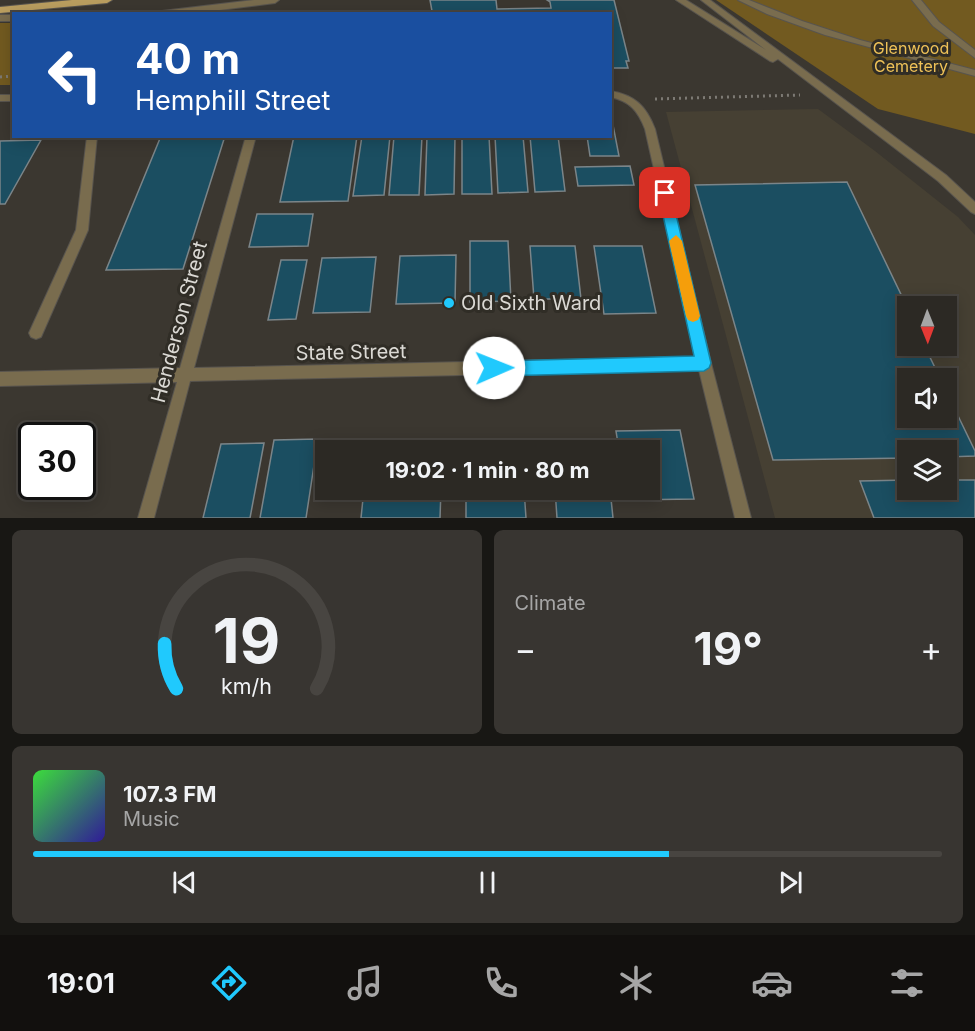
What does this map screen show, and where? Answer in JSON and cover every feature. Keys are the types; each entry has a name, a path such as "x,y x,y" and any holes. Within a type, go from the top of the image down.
{"main road":[{"path":"0,10 107,0"}],"street":[{"path":"178,12 275,0"},
{"path":"680,0 828,94"},
{"path":"705,0 942,178 975,209"},
{"path":"742,0 872,46 975,73"},
{"path":"915,0 936,24 975,55"},
{"path":"612,94 635,100 643,110 650,129 704,363 743,518"},
{"path":"36,333 82,231 92,138"},
{"name":"Henderson Street","path":"146,518 250,138"},
{"name":"State Street","path":"0,380 704,363"}],"path":[{"path":"635,100 828,94"}],"shaded area":[{"path":"818,109 958,217 975,235 975,518 775,518 666,112"}],"green space":[{"name":"Glenwood Cemetery","path":"716,0 975,0 975,134 878,109"},
{"path":"0,23 12,23 12,85 0,85"}],"building":[{"path":"430,0 496,0 497,9 551,8 547,0 614,0 629,61 626,61 628,68 612,68 612,12 333,12 432,11"},
{"path":"613,125 619,156 590,156 587,138 612,138"},
{"path":"160,138 224,138 183,269 106,270"},
{"path":"294,138 357,138 348,201 280,202"},
{"path":"362,138 390,138 384,195 353,196"},
{"path":"394,138 422,138 419,195 389,195"},
{"path":"427,138 455,138 454,194 425,195"},
{"path":"462,138 489,138 492,194 462,194"},
{"path":"495,138 523,138 528,192 498,193"},
{"path":"530,138 558,138 565,191 535,192"},
{"path":"41,140 5,204 0,204 0,141"},
{"path":"630,166 634,185 578,186 575,167"},
{"path":"847,182 902,296 897,296 897,356 929,356 935,368 897,368 897,428 957,428 957,414 975,451 975,456 957,457 957,440 897,440 897,458 773,460 695,185"},
{"path":"257,214 313,214 308,246 249,247"},
{"path":"470,241 508,241 511,301 470,302"},
{"path":"530,246 575,246 581,299 534,299"},
{"path":"594,246 642,246 656,313 604,314"},
{"path":"456,255 455,303 396,304 400,256"},
{"path":"376,257 370,312 313,313 322,258"},
{"path":"281,260 307,260 296,319 268,320"},
{"path":"680,430 694,499 660,500 660,440 617,440 616,431"},
{"path":"318,439 315,440 315,459 306,518 260,518 274,440"},
{"path":"264,443 250,518 203,518 221,444"},
{"path":"897,480 897,500 957,500 957,480 975,480 975,518 874,518 860,481"},
{"path":"363,500 441,500 440,518 361,518"},
{"path":"466,500 525,500 526,518 466,518"},
{"path":"556,500 611,500 613,518 557,518"}],"slow traffic":[{"path":"676,241 693,316"}],"place":[{"name":"Old Sixth Ward","path":"449,303"}],"route":[{"path":"494,368 704,363 665,193"}]}
